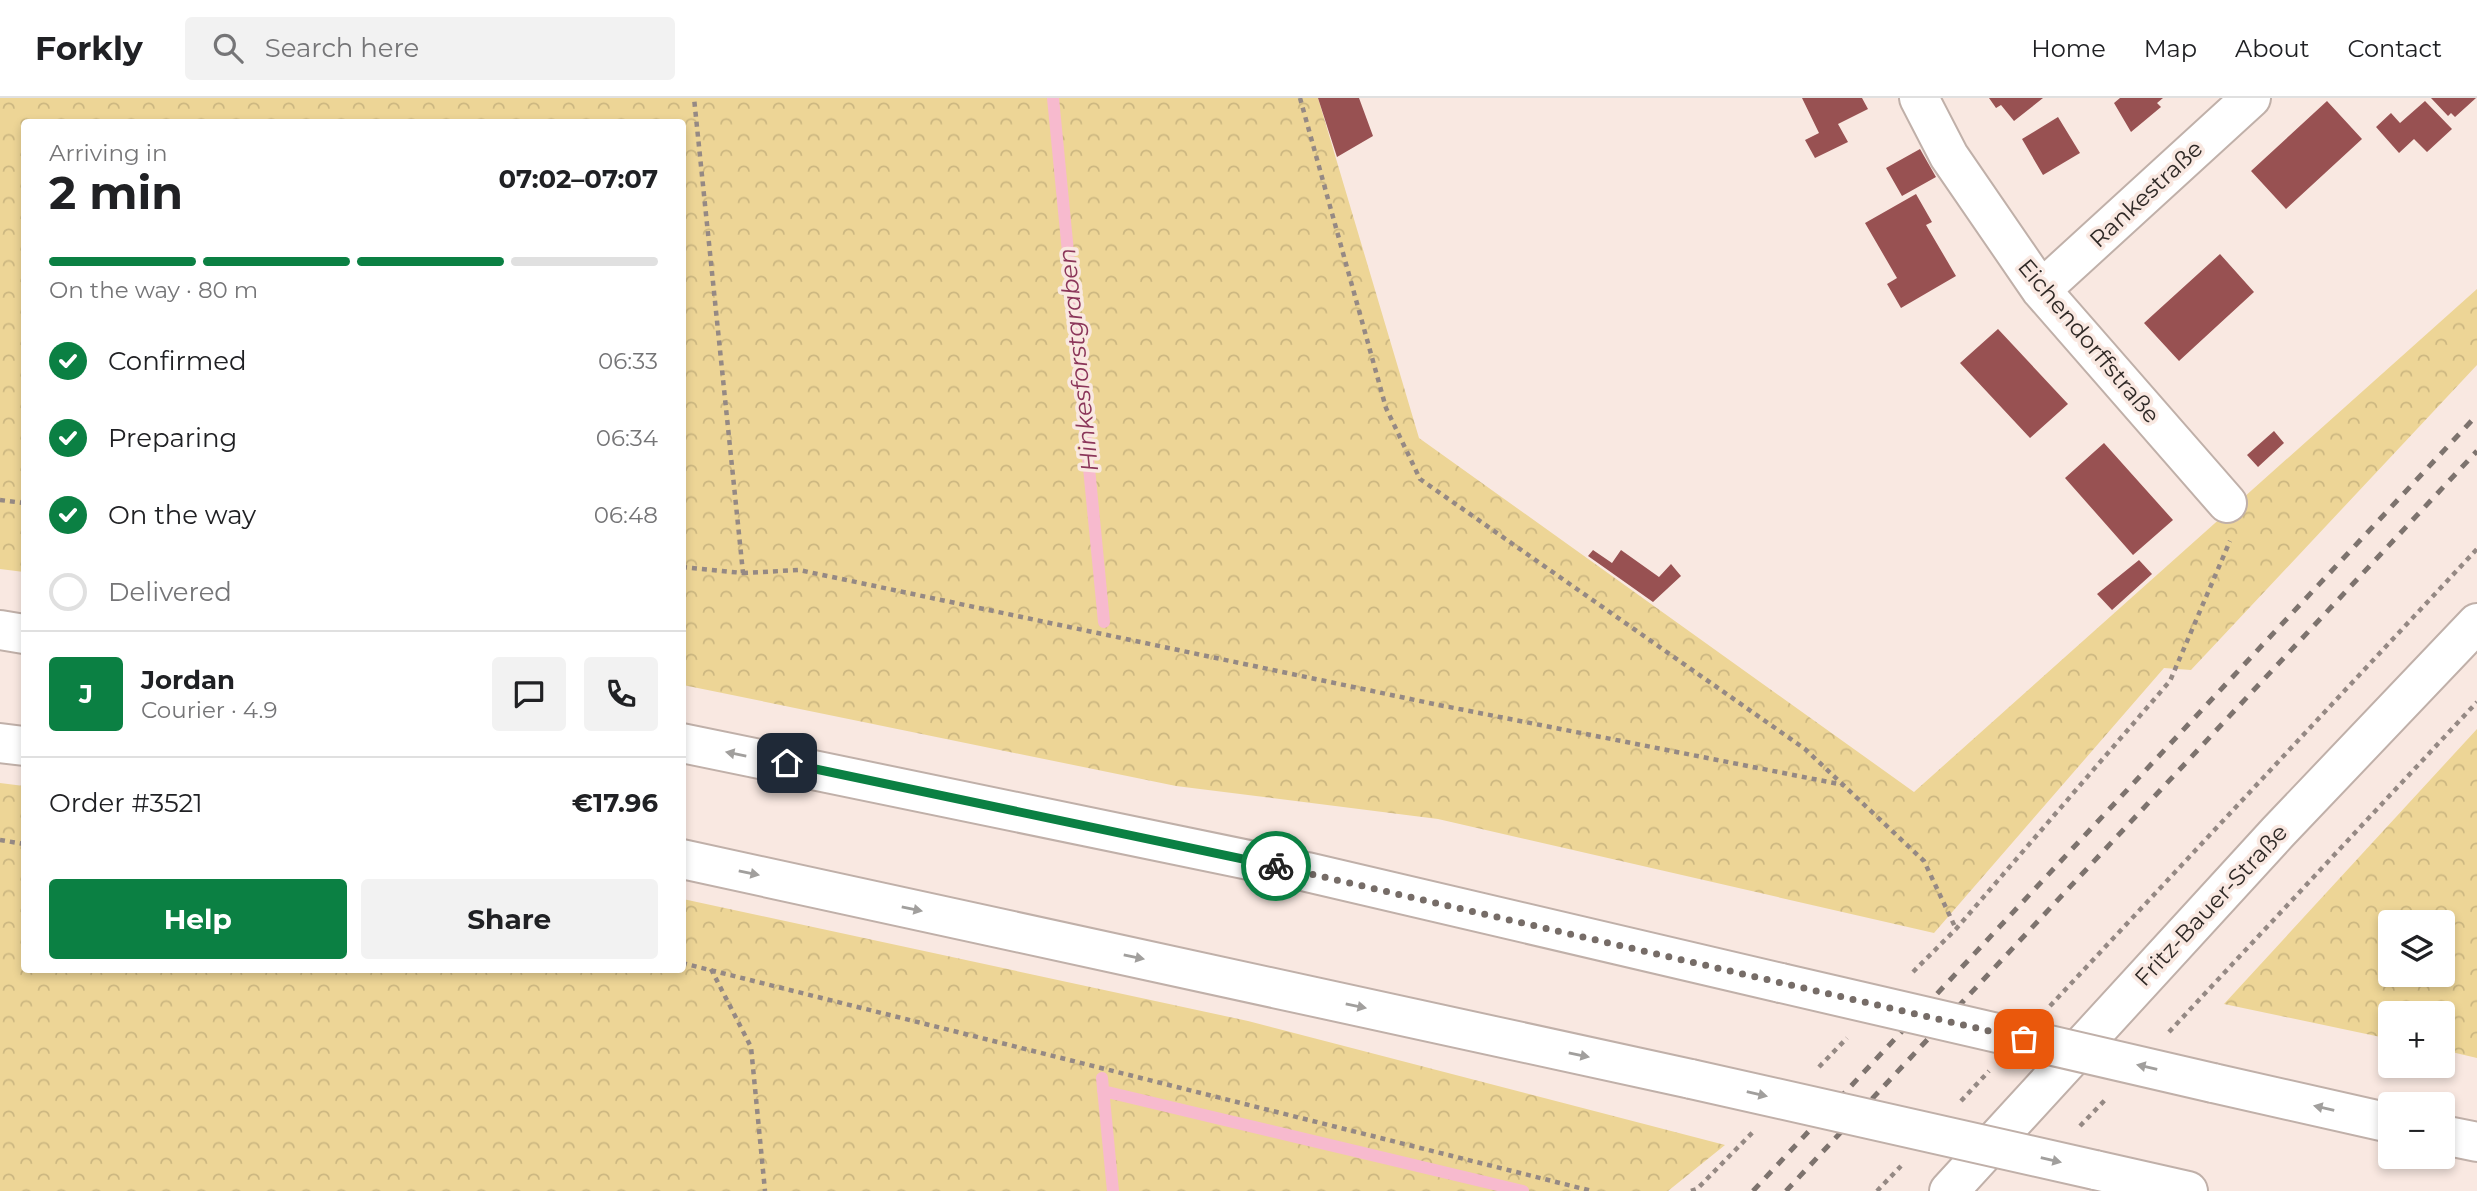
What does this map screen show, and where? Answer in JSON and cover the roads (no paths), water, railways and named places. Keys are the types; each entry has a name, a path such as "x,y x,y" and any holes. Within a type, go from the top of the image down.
{"main road":[{"name":"Eichendorffstraße","path":"1919,98 1949,156 2041,290 2227,503"},
{"name":"Rankestraße","path":"2041,290 2251,98"},
{"name":"Fritz-Bauer-Straße","path":"1949,1191 2278,832 2477,623"},
{"path":"0,630 21,634"},
{"path":"0,743 21,746"},
{"path":"686,744 1307,872 2378,1120"},
{"path":"686,860 1691,1079 2188,1191"},
{"path":"2455,1137 2477,1142"},
{"path":"2095,1170 2145,1191"}],"waterway":[{"name":"Hinkesforstgraben","path":"1053,98 1104,622"},
{"name":"Hinkesforstgraben","path":"1102,1078 1113,1191"},
{"path":"1103,1091 1523,1191"}],"railway":[{"path":"1753,1191 2477,415"},
{"path":"1786,1191 2477,451"}]}
